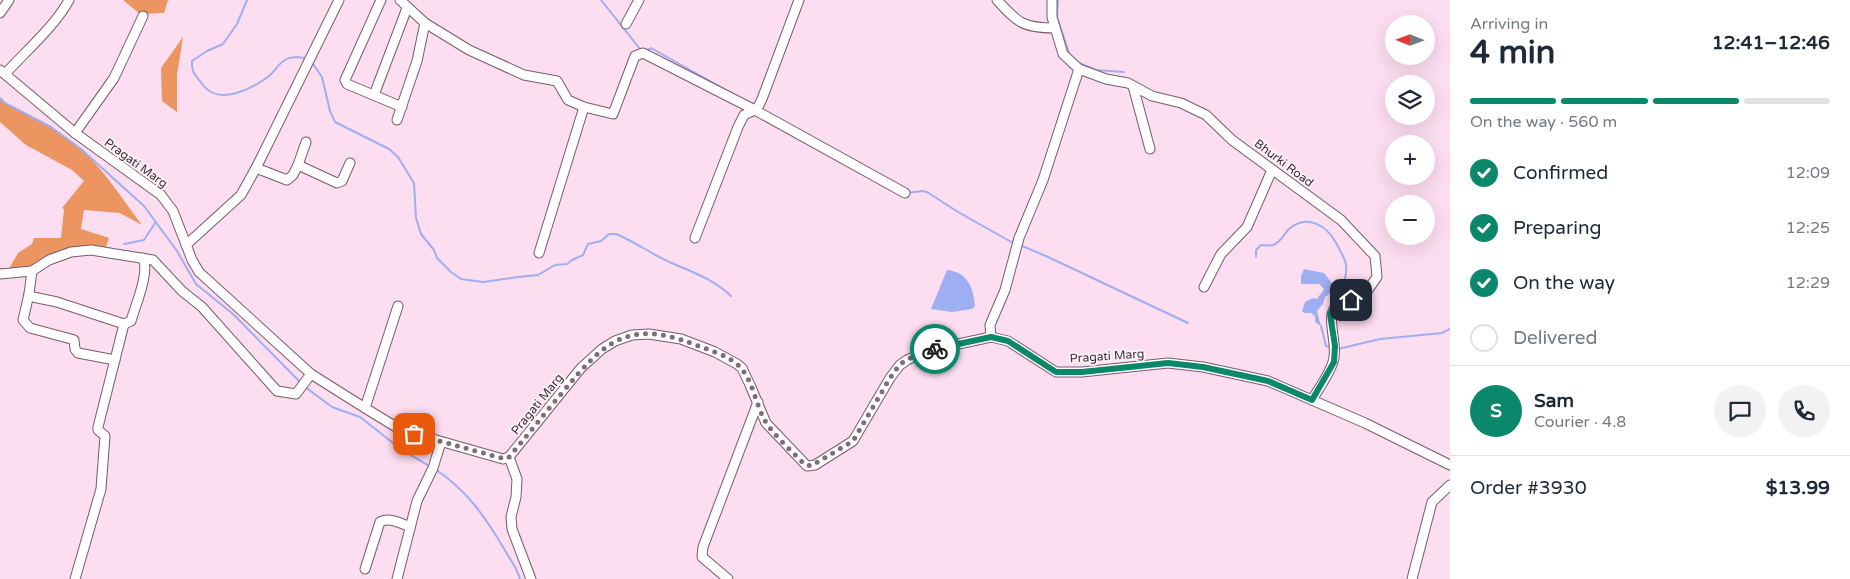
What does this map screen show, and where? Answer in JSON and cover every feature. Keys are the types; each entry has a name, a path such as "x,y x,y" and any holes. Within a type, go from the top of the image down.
{"street":[{"path":"0,13 10,0"},
{"path":"2,72 46,30 65,7 68,0"},
{"path":"186,245 241,195 339,0"},
{"path":"381,0 345,78 347,84 402,107"},
{"path":"400,0 425,23 470,50 524,75 557,81 568,100 584,107 613,114 635,56 643,53 753,109 905,193"},
{"path":"626,24 639,0"},
{"path":"696,238 738,127 744,115 753,109 757,109 762,99 799,0"},
{"path":"997,0 1015,20 1030,27 1055,28"},
{"path":"991,337 990,325 1006,290 1018,238 1044,180 1079,69 1064,54 1051,14 1052,0"},
{"path":"374,95 407,8"},
{"path":"75,133 114,78 143,16"},
{"path":"397,120 417,61 425,23"},
{"name":"Bhurki Road","path":"1079,69 1133,86 1152,96 1181,103 1206,115 1232,140 1341,220 1375,256 1377,277 1365,294 1333,308 1330,314 1335,349 1334,362 1312,400"},
{"name":"Pragati Marg","path":"2,72 75,133 161,195 174,211 192,260 199,272 312,374 401,430 503,460 509,457 582,368 602,349 615,341 632,335 660,335 681,339 715,352 742,368 766,423 807,466 815,465 853,441 900,364 926,351 991,337 1008,341 1056,372 1082,372 1168,363 1203,367 1268,381 1365,423 1450,465"},
{"path":"1133,86 1150,149"},
{"path":"540,252 584,107"},
{"path":"256,168 287,180 293,175 306,142"},
{"path":"298,165 337,183 342,181 350,163"},
{"path":"1204,287 1221,254 1247,228 1272,170"},
{"path":"0,274 32,271 49,260 71,252 91,250 153,260 182,291 202,307 277,391 296,394 312,374"},
{"path":"29,294 33,297 57,302 124,324 130,321 145,275 145,262 143,258"},
{"path":"32,271 23,320 30,328 74,340 75,349 78,353 115,360"},
{"path":"365,408 398,306"},
{"path":"75,579 101,489 105,436 98,430 98,427 124,324"},
{"path":"728,579 702,557 703,547 758,402"},
{"path":"397,579 417,501 433,468 441,442"},
{"path":"509,457 517,479 516,497 511,517 512,529 530,579"},
{"path":"1412,579 1432,502 1450,485"},
{"path":"365,569 380,522 385,519 392,520 410,527"}],"shaded area":[{"path":"123,0 168,0 164,13 140,14"},
{"path":"183,37 177,75 177,112 162,101 161,68"},
{"path":"0,98 5,103 54,129 81,149 106,176 142,225 120,213 84,210 81,229 109,238 104,253 71,252 32,271 0,274 0,268 9,269 18,253 32,244 34,238 61,238 64,209 62,208 84,181 72,170 26,145 0,122"}],"water":[{"path":"1304,269 1324,273 1334,286 1333,291 1325,297 1323,304 1317,311 1321,326 1315,322 1315,316 1302,311 1305,302 1313,298 1317,299 1324,289 1319,284 1301,284 1301,276"},
{"path":"947,270 960,274 968,282 974,299 975,306 972,309 952,312 931,309"}],"waterway":[{"path":"247,0 237,24 223,44 207,51 192,61 193,72 203,85 210,91 218,94 236,93 262,81 285,60 293,57 304,58"},
{"path":"601,0 640,49"},
{"path":"1058,0 1057,17 1070,56"},
{"path":"646,51 651,48 742,99"},
{"path":"1079,63 1096,70 1124,72"},
{"path":"313,64 322,77 330,111 335,122 389,149 398,157 414,183 416,218 421,234 434,250 437,258 461,279 483,282 538,275 555,265 567,264 583,255 588,244 601,241 609,234 616,234 667,261 704,277 731,296"},
{"path":"0,98 5,103 51,127 81,149 144,206 177,251 196,284 233,314 300,382"},
{"path":"821,142 863,165"},
{"path":"907,193 927,192 1015,244"},
{"path":"1256,257 1256,250 1261,245 1276,244 1296,224 1303,222 1316,224 1327,231 1332,237 1345,260 1346,274 1343,286 1334,286"},
{"path":"124,244 144,240 155,223"},
{"path":"1020,245 1188,323"},
{"path":"1321,326 1326,346 1331,347"},
{"path":"1338,349 1380,339 1442,333 1450,329"},
{"path":"305,387 332,407 360,417 402,450 431,467"},
{"path":"435,469 457,486 475,506 499,540 516,568 520,579"}],"way so far":[{"path":"414,434 503,460 509,457 582,368 602,349 615,341 632,335 649,334 681,339 715,352 742,368 766,423 804,464 811,466 853,441 900,364 917,354 935,349"}],"route":[{"path":"935,349 991,337 1008,341 1056,372 1109,370 1168,363 1203,367 1268,381 1312,400 1334,362 1335,346 1330,314 1333,308 1351,300"}]}
